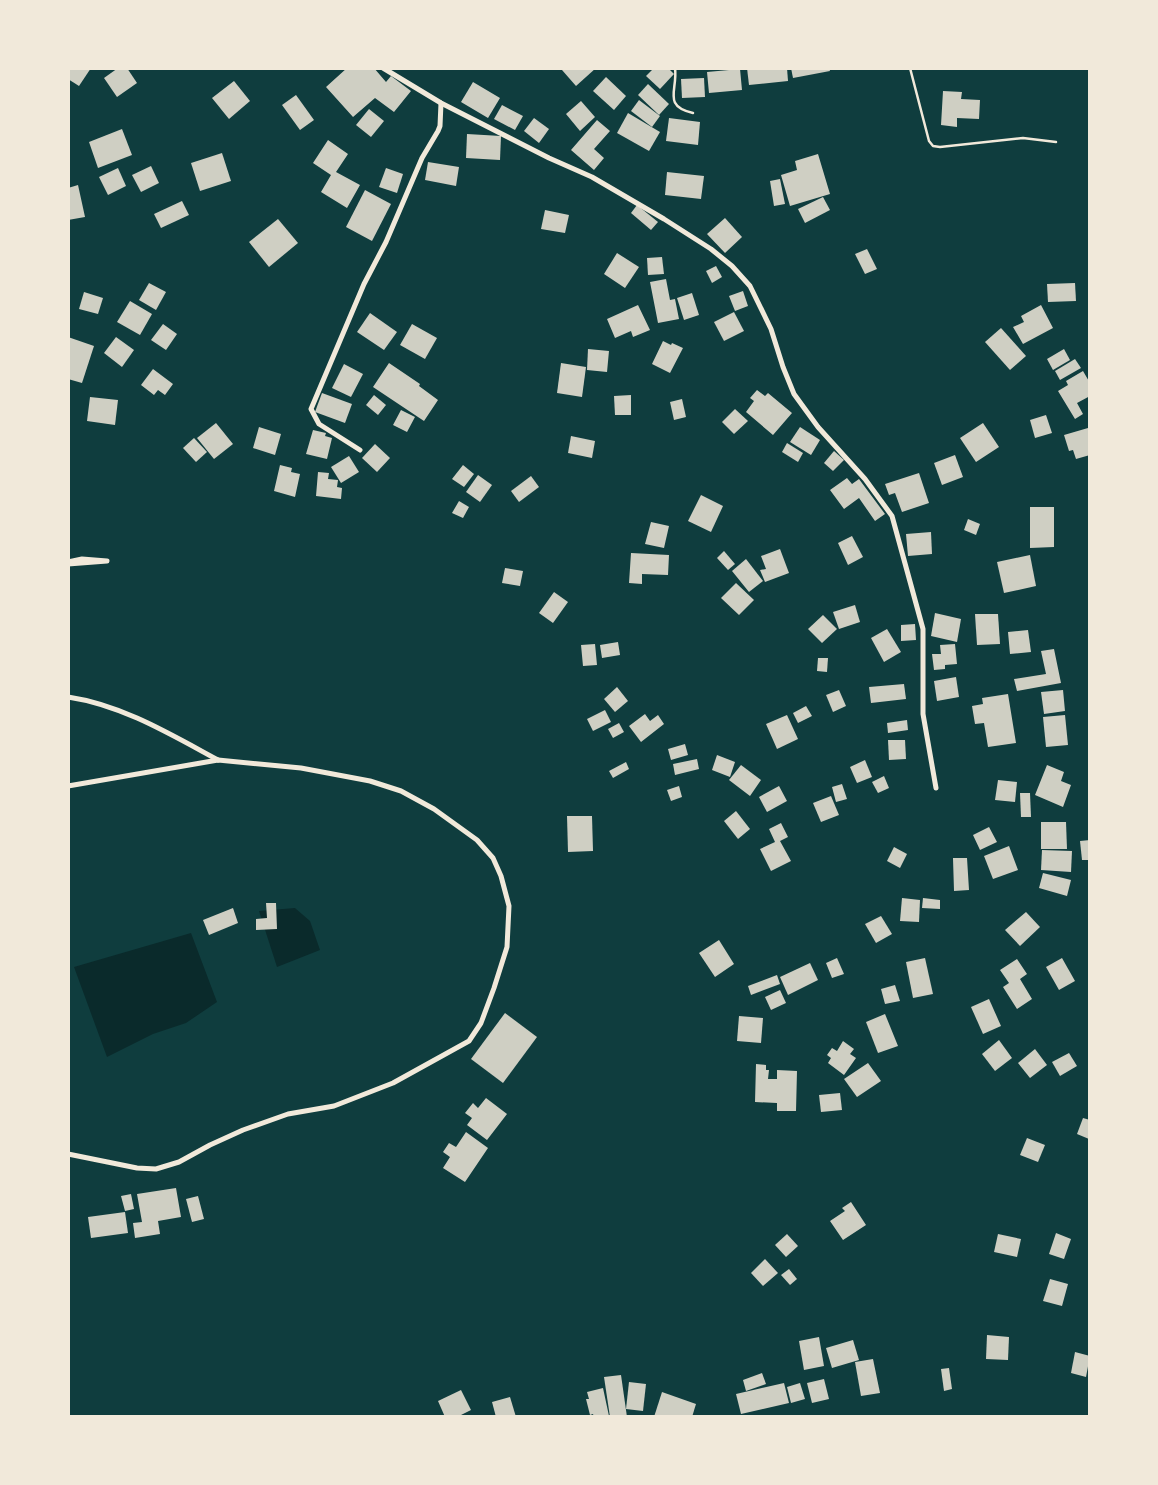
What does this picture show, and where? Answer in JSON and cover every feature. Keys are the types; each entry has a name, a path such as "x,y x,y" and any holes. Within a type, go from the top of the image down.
{"street":[{"path":"383,68 441,103 592,177 664,219 711,249 732,266 750,286 771,329 794,394 831,443 878,495 892,516 923,629 923,714 936,788"},
{"path":"360,450 319,424 311,409 364,284 386,242 422,158 438,131 441,103"},
{"path":"82,559 107,561 68,563 82,559"},
{"path":"68,697 85,699 148,722 218,760"},
{"path":"68,786 218,760 301,768 370,781 401,791 434,809 477,840 493,858 509,906 507,947 481,1023 469,1041 370,1093 334,1107 288,1114 243,1130 179,1162 156,1169 137,1168 68,1154"}],"lane":[{"path":"675,68 674,103 684,111 693,113"},
{"path":"910,68 929,141 933,146 1023,138 1056,142"}],"water":[{"path":"295,908 310,921 320,950 277,967 259,911"},
{"path":"191,933 217,1002 186,1023 153,1034 107,1057 74,967"}],"building":[{"path":"68,68 91,68 79,86 68,79"},
{"path":"118,68 127,68 137,83 117,97 104,78"},
{"path":"347,68 374,68 386,82 391,76 411,91 394,112 375,98 353,117 326,87"},
{"path":"596,68 576,86 562,70"},
{"path":"654,68 668,68 674,74 660,89 646,76"},
{"path":"747,68 787,68 788,81 749,85"},
{"path":"791,68 829,68 830,71 793,78"},
{"path":"740,69 742,90 709,93 707,72"},
{"path":"606,77 626,96 614,110 593,91"},
{"path":"704,78 705,97 682,98 681,79"},
{"path":"234,81 250,101 229,119 212,98"},
{"path":"473,82 500,98 488,118 461,102"},
{"path":"648,84 669,104 659,115 638,95"},
{"path":"943,91 962,92 961,99 980,100 979,119 957,118 957,127 941,125"},
{"path":"296,95 314,120 300,130 282,105"},
{"path":"639,100 660,116 652,127 631,111"},
{"path":"581,101 595,117 580,131 566,114"},
{"path":"502,105 523,116 515,130 494,119"},
{"path":"369,109 384,121 371,137 356,125"},
{"path":"628,113 660,132 649,151 617,133"},
{"path":"534,118 549,129 539,143 524,131"},
{"path":"669,118 700,122 698,145 666,141"},
{"path":"597,120 610,131 594,149 604,158 594,170 571,150"},
{"path":"122,129 132,155 98,168 89,142"},
{"path":"467,134 501,136 500,160 466,158"},
{"path":"328,140 348,154 336,172 360,185 347,208 321,192 331,175 313,163"},
{"path":"222,153 231,181 200,191 191,163"},
{"path":"818,154 830,194 790,206 781,175 797,170 795,161"},
{"path":"428,162 459,167 456,186 425,180"},
{"path":"151,166 159,183 141,192 132,175"},
{"path":"118,168 126,186 108,195 99,177"},
{"path":"386,168 403,174 397,193 379,187"},
{"path":"667,172 704,176 701,199 665,195"},
{"path":"780,179 785,204 774,206 770,181"},
{"path":"78,185 85,217 68,220 68,188"},
{"path":"365,190 391,204 372,241 346,227"},
{"path":"823,197 830,210 805,223 798,209"},
{"path":"182,201 189,215 161,228 154,214"},
{"path":"637,205 658,222 651,230 631,213"},
{"path":"545,210 569,215 565,233 541,229"},
{"path":"725,218 742,237 725,253 707,234"},
{"path":"278,219 298,243 269,267 249,242"},
{"path":"867,249 877,269 865,274 855,254"},
{"path":"617,253 639,267 625,288 604,274"},
{"path":"662,257 664,274 648,275 647,258"},
{"path":"716,266 722,277 712,283 706,271"},
{"path":"666,279 670,300 675,299 679,319 658,323 650,282"},
{"path":"149,283 166,292 156,310 139,300"},
{"path":"1075,283 1076,301 1048,302 1047,284"},
{"path":"743,291 748,306 735,311 729,296"},
{"path":"84,292 103,298 98,314 79,309"},
{"path":"692,293 699,315 684,320 677,298"},
{"path":"130,301 152,314 140,335 117,322"},
{"path":"638,305 650,330 633,337 631,331 615,338 607,319"},
{"path":"1041,305 1053,328 1023,344 1013,327 1024,322 1021,316"},
{"path":"734,312 744,331 724,341 714,322"},
{"path":"370,313 397,332 384,350 357,332"},
{"path":"163,324 177,334 166,350 151,340"},
{"path":"412,324 437,338 425,359 400,345"},
{"path":"1001,328 1026,356 1010,370 985,342"},
{"path":"68,337 94,346 82,383 68,379"},
{"path":"116,337 134,350 122,367 104,353"},
{"path":"663,341 683,348 670,373 652,364"},
{"path":"588,349 609,351 607,372 587,370"},
{"path":"1064,349 1070,360 1053,370 1047,359"},
{"path":"1075,359 1081,368 1060,380 1055,371"},
{"path":"389,363 438,400 424,421 373,387"},
{"path":"561,363 586,367 582,397 557,393"},
{"path":"344,364 363,374 351,397 332,388"},
{"path":"153,369 173,384 165,395 158,390 154,395 141,385"},
{"path":"1083,371 1090,383 1090,396 1077,403 1083,414 1075,419 1058,391 1068,385 1066,381"},
{"path":"757,390 765,396 768,393 792,413 773,435 746,412 754,401 750,398"},
{"path":"322,393 352,404 345,423 315,412"},
{"path":"374,395 386,405 378,415 366,405"},
{"path":"631,395 631,415 615,415 614,396"},
{"path":"90,397 118,400 115,425 87,421"},
{"path":"682,399 686,417 674,420 670,402"},
{"path":"735,409 748,421 734,434 722,422"},
{"path":"401,410 415,417 407,432 393,425"},
{"path":"1046,415 1052,433 1035,438 1030,420"},
{"path":"216,423 233,444 214,459 197,438"},
{"path":"983,423 999,447 976,462 960,438"},
{"path":"259,427 281,434 275,455 253,448"},
{"path":"800,427 820,440 811,455 790,442"},
{"path":"1088,428 1090,455 1076,459 1073,450 1069,451 1064,435"},
{"path":"313,430 326,433 325,436 332,438 327,459 306,454"},
{"path":"571,436 595,441 592,458 568,453"},
{"path":"194,438 207,452 196,462 183,448"},
{"path":"787,443 803,453 798,462 782,452"},
{"path":"375,444 390,458 377,472 362,458"},
{"path":"834,451 844,460 833,471 824,463"},
{"path":"955,455 963,477 942,485 934,463"},
{"path":"349,456 359,472 341,483 331,467"},
{"path":"280,465 292,468 291,472 300,474 295,497 274,491"},
{"path":"463,465 474,474 464,487 452,479"},
{"path":"318,472 329,473 328,479 338,480 337,487 342,488 341,499 316,496"},
{"path":"919,473 929,503 902,512 895,493 889,495 885,484"},
{"path":"478,475 492,485 480,502 466,492"},
{"path":"531,476 539,487 519,502 511,491"},
{"path":"847,478 852,484 859,479 885,514 875,521 859,498 844,509 830,490"},
{"path":"701,495 723,506 711,532 688,521"},
{"path":"459,501 469,507 463,518 452,513"},
{"path":"1030,507 1054,507 1054,547 1030,548"},
{"path":"968,519 980,524 976,535 964,530"},
{"path":"651,522 669,526 664,548 645,544"},
{"path":"931,532 932,554 908,556 906,534"},
{"path":"852,536 863,557 848,565 838,543"},
{"path":"780,549 789,573 765,582 760,570 766,569 761,556"},
{"path":"724,551 735,564 728,570 717,558"},
{"path":"631,553 669,555 668,575 642,574 642,584 629,583"},
{"path":"1030,555 1036,586 1004,593 997,562"},
{"path":"746,559 763,581 749,592 732,571"},
{"path":"505,568 523,571 520,586 502,583"},
{"path":"736,583 754,600 739,615 721,598"},
{"path":"554,592 568,602 553,623 539,613"},
{"path":"855,605 860,622 839,629 833,612"},
{"path":"935,613 961,619 957,642 931,636"},
{"path":"975,614 998,614 1000,644 977,645"},
{"path":"823,615 837,629 822,643 808,629"},
{"path":"915,624 916,640 901,641 901,625"},
{"path":"887,629 901,652 884,662 871,638"},
{"path":"1028,630 1031,652 1010,654 1008,632"},
{"path":"618,642 620,655 602,658 600,645"},
{"path":"595,644 597,665 583,666 581,645"},
{"path":"955,644 957,664 934,670 932,654 941,654 940,645"},
{"path":"1054,649 1061,683 1017,691 1014,679 1046,674 1041,651"},
{"path":"818,658 828,658 827,672 817,671"},
{"path":"956,677 959,697 937,701 934,681"},
{"path":"904,684 906,699 871,703 869,687"},
{"path":"617,687 628,701 615,712 604,699"},
{"path":"839,690 846,706 833,712 826,695"},
{"path":"1063,690 1065,711 1044,714 1041,692"},
{"path":"1008,694 1016,743 988,747 984,723 975,724 972,706 983,704 982,698"},
{"path":"806,706 812,716 798,723 793,713"},
{"path":"605,710 611,722 593,731 587,719"},
{"path":"645,714 650,721 658,715 664,724 641,742 629,726"},
{"path":"787,715 798,739 777,749 766,724"},
{"path":"1065,715 1068,745 1046,747 1043,717"},
{"path":"907,720 908,730 888,733 887,723"},
{"path":"619,723 624,732 613,738 608,729"},
{"path":"888,740 905,740 906,759 889,760"},
{"path":"685,744 688,755 671,760 668,749"},
{"path":"717,755 735,762 730,777 712,770"},
{"path":"697,759 699,769 675,775 673,764"},
{"path":"865,760 872,777 857,783 850,767"},
{"path":"626,762 629,769 613,778 609,771"},
{"path":"741,765 761,780 750,796 729,780"},
{"path":"1047,765 1064,772 1061,781 1071,785 1063,807 1035,795"},
{"path":"884,776 889,788 878,793 872,782"},
{"path":"998,780 1017,782 1015,802 995,800"},
{"path":"842,784 847,799 836,802 832,787"},
{"path":"679,786 682,797 671,801 667,790"},
{"path":"779,786 787,801 767,812 759,797"},
{"path":"1020,793 1030,793 1031,817 1021,817"},
{"path":"831,796 839,815 821,822 813,803"},
{"path":"736,811 750,829 738,839 724,821"},
{"path":"567,816 592,816 593,851 568,852"},
{"path":"1041,822 1066,822 1067,849 1041,849"},
{"path":"781,823 788,837 780,841 791,861 771,871 760,849 775,842 769,829"},
{"path":"989,827 997,842 980,850 973,835"},
{"path":"1090,840 1090,860 1082,860 1080,841"},
{"path":"1009,846 1018,870 993,879 984,856"},
{"path":"894,847 907,854 900,868 887,861"},
{"path":"1042,850 1072,851 1071,872 1041,870"},
{"path":"953,858 967,858 969,890 954,891"},
{"path":"1043,873 1071,880 1067,896 1039,888"},
{"path":"902,898 920,900 919,922 900,921"},
{"path":"923,898 940,900 940,909 922,908"},
{"path":"266,903 276,903 277,929 256,930 256,919 267,918"},
{"path":"233,908 238,923 209,935 203,920"},
{"path":"1026,912 1040,927 1020,946 1005,930"},
{"path":"881,916 892,934 876,943 865,924"},
{"path":"719,940 734,964 715,977 699,953"},
{"path":"837,958 844,974 832,978 826,963"},
{"path":"925,958 933,994 913,998 906,962"},
{"path":"1062,958 1075,981 1059,990 1046,967"},
{"path":"1017,959 1027,974 1020,979 1032,999 1017,1009 1003,987 1009,983 1000,970"},
{"path":"810,963 818,980 788,995 780,977"},
{"path":"777,975 780,984 751,995 748,986"},
{"path":"895,985 900,1001 885,1004 881,989"},
{"path":"780,990 786,1003 771,1010 765,997"},
{"path":"989,999 1001,1026 983,1034 971,1007"},
{"path":"505,1013 537,1037 503,1083 471,1059"},
{"path":"885,1014 898,1046 878,1053 866,1022"},
{"path":"739,1016 763,1018 761,1043 737,1041"},
{"path":"999,1040 1012,1058 995,1071 982,1054"},
{"path":"843,1041 854,1049 850,1054 856,1058 844,1075 828,1063 831,1058 827,1055 832,1048 837,1051"},
{"path":"1035,1049 1047,1065 1030,1078 1018,1063"},
{"path":"1069,1053 1077,1066 1060,1076 1052,1062"},
{"path":"868,1063 881,1081 857,1097 844,1079"},
{"path":"756,1064 766,1065 766,1070 769,1070 768,1079 777,1079 777,1070 797,1071 796,1111 777,1111 777,1103 755,1102"},
{"path":"840,1093 842,1110 821,1112 819,1095"},
{"path":"486,1098 507,1114 487,1140 467,1125 472,1118 465,1113 473,1103 478,1108"},
{"path":"1083,1118 1090,1120 1089,1139 1077,1134"},
{"path":"466,1132 488,1148 465,1182 443,1168 450,1157 443,1152 449,1143 456,1147"},
{"path":"1027,1138 1045,1145 1038,1162 1020,1155"},
{"path":"176,1188 181,1217 158,1221 160,1234 135,1238 133,1223 142,1222 137,1194"},
{"path":"131,1194 134,1209 125,1211 121,1196"},
{"path":"198,1196 204,1219 192,1222 186,1199"},
{"path":"851,1202 866,1225 843,1240 830,1221 845,1211 842,1208"},
{"path":"125,1212 128,1233 91,1238 88,1217"},
{"path":"1056,1233 1071,1239 1064,1259 1049,1254"},
{"path":"787,1234 798,1246 786,1257 775,1245"},
{"path":"998,1234 1021,1239 1017,1257 994,1252"},
{"path":"765,1259 778,1273 763,1286 751,1273"},
{"path":"789,1269 797,1279 790,1285 781,1275"},
{"path":"1050,1279 1068,1284 1062,1306 1043,1301"},
{"path":"987,1335 1009,1337 1008,1360 986,1359"},
{"path":"819,1337 824,1366 804,1370 799,1341"},
{"path":"853,1340 859,1360 832,1368 826,1348"},
{"path":"1075,1352 1090,1356 1086,1377 1071,1373"},
{"path":"873,1359 880,1393 861,1396 855,1362"},
{"path":"949,1368 952,1389 944,1391 941,1369"},
{"path":"762,1373 766,1384 746,1391 743,1380"},
{"path":"621,1375 627,1417 610,1417 604,1377"},
{"path":"824,1379 829,1399 812,1403 807,1383"},
{"path":"629,1382 646,1384 643,1411 626,1409"},
{"path":"784,1383 789,1403 741,1414 736,1394"},
{"path":"800,1383 805,1399 791,1403 787,1387"},
{"path":"603,1388 609,1416 594,1417 593,1414 590,1415 587,1392"},
{"path":"461,1390 471,1410 457,1417 445,1417 438,1401"},
{"path":"662,1392 696,1404 692,1417 654,1417"},
{"path":"510,1397 516,1417 496,1417 492,1402"}]}
